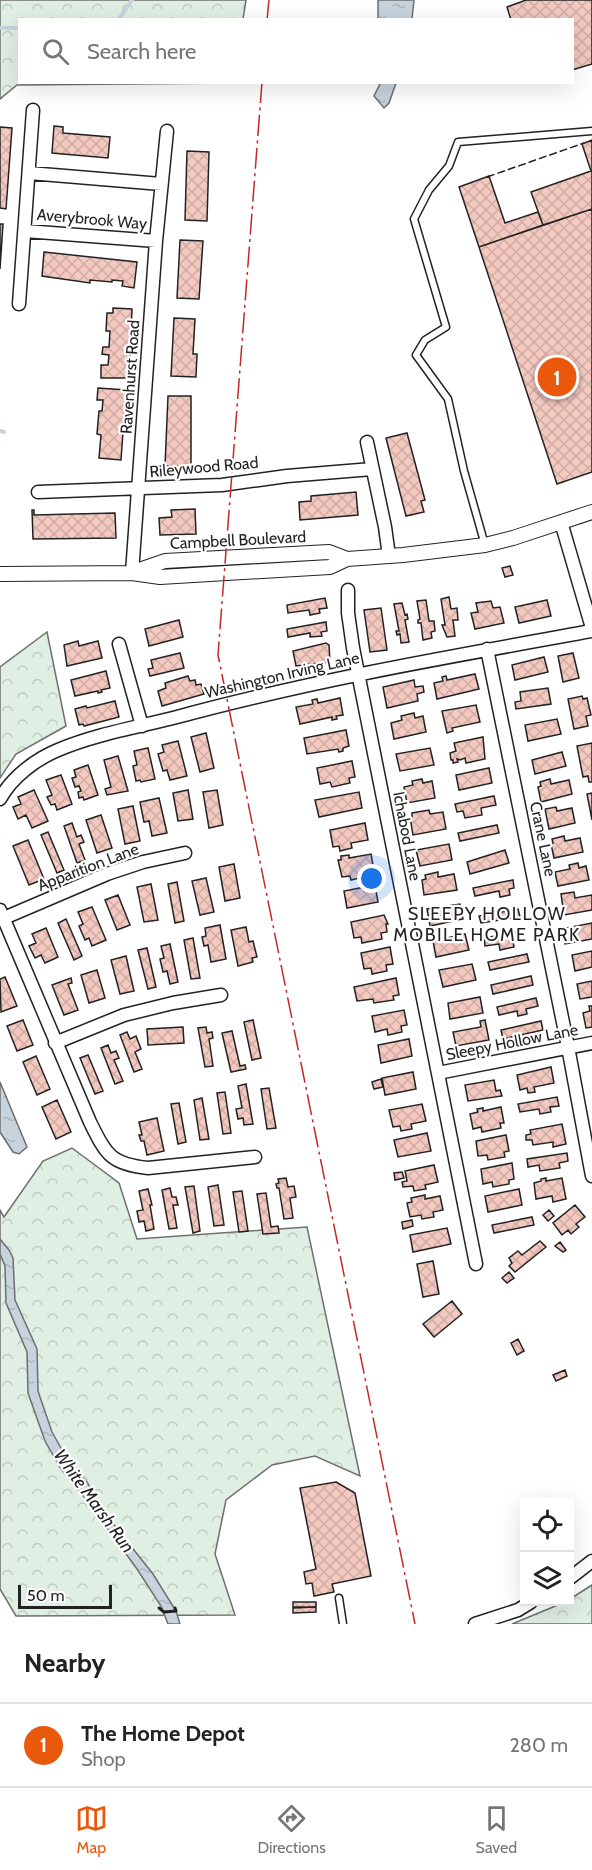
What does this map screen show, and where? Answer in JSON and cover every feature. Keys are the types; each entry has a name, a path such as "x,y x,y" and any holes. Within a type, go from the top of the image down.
{"street":[{"path":"19,304 33,110"},
{"name":"Ravenhurst Road","path":"132,573 156,241 167,131"},
{"path":"29,173 161,184"},
{"name":"Averybrook Way","path":"25,231 156,241"},
{"path":"367,442 389,556"},
{"name":"Rileywood Road","path":"38,492 222,485 287,476 372,469"},
{"name":"Campbell Boulevard","path":"0,574 132,573 160,577 330,567 347,559 485,545 592,512"},
{"path":"561,522 592,629"},
{"name":"Ichabod Lane","path":"348,590 349,621 358,675 476,1264"},
{"name":"Washington Irving Lane","path":"0,799 25,769 50,754 88,740 215,706 592,629"},
{"path":"119,644 142,726"},
{"name":"Crane Lane","path":"488,650 592,1176"},
{"name":"Apparition Lane","path":"2,914 107,874 143,862 185,853"},
{"path":"2,914 90,1122 100,1142 114,1159 133,1167 148,1168 255,1156"},
{"path":"55,1043 124,1015 221,995"},
{"name":"Sleepy Hollow Lane","path":"438,1073 592,1043"},
{"path":"574,1575 592,1561"},
{"path":"475,1624 524,1606"}],"lane":[{"path":"485,545 464,471 448,399 416,355 425,340 446,327 414,219 429,190 448,166 458,142 592,131"},
{"path":"339,1598 343,1624"}],"green space":[{"path":"0,0 246,0 243,18 18,18 18,84 126,84 17,85 0,99"},
{"path":"47,632 66,726 16,754 0,778 0,667"},
{"path":"72,1148 119,1183 137,1239 307,1227 360,1476 315,1456 272,1465 226,1500 215,1554 235,1615 16,1616 0,1589 0,1210 4,1217 43,1161"},
{"path":"592,1585 592,1624 512,1624 555,1606 574,1606 574,1596"}],"water":[{"path":"378,0 414,0 412,18 378,18"},
{"path":"380,84 396,84 389,103 384,108 374,96"},
{"path":"0,1082 27,1147 19,1154 13,1152 0,1132"},
{"name":"White Marsh Run","path":"0,1239 13,1258 15,1300 37,1349 38,1391 52,1432 71,1466 87,1482 103,1511 153,1574 176,1611 180,1624 168,1624 161,1606 137,1569 61,1469 45,1441 28,1393 27,1352 6,1303 5,1266 0,1254"}],"building":[{"path":"526,0 592,0 592,64 574,69 574,18 510,18 507,7"},
{"path":"54,126 63,127 63,133 110,137 108,158 52,153"},
{"path":"0,127 12,128 6,209 0,208"},
{"path":"592,140 592,209 543,225 531,192 591,171 582,144"},
{"path":"187,151 209,152 207,221 185,220"},
{"path":"489,176 505,223 538,212 543,225 479,247 459,187"},
{"path":"592,209 592,472 557,484 479,247"},
{"path":"0,224 3,224 0,269"},
{"path":"180,240 203,241 199,299 177,298"},
{"path":"44,252 137,262 134,288 122,286 123,281 90,280 90,283 42,276"},
{"path":"113,308 132,309 129,378 101,378 101,365 108,365 109,355 102,354 103,347 109,347 110,331 106,331 107,313 113,313"},
{"path":"174,318 195,319 193,354 197,354 196,377 171,376"},
{"path":"98,388 126,390 121,460 99,458 101,435 97,434 99,411 102,411 103,400 97,400"},
{"path":"168,396 191,396 191,466 165,466"},
{"path":"407,433 425,500 421,501 424,512 406,516 386,438"},
{"path":"356,492 358,515 300,520 299,502 311,501 311,496"},
{"path":"195,509 196,534 160,535 159,518 172,517 171,510"},
{"path":"32,510 34,510 34,515 115,513 116,538 33,539"},
{"path":"510,566 513,575 505,577 502,568"},
{"path":"449,597 451,609 457,608 458,620 453,620 455,636 447,637 442,625 445,625 441,599"},
{"path":"325,598 327,608 319,609 320,613 310,615 309,610 288,613 287,605"},
{"path":"426,600 429,621 434,621 435,631 431,632 432,638 423,640 421,623 418,623 420,619 417,601"},
{"path":"547,600 551,616 519,623 515,607"},
{"path":"491,601 493,608 500,607 504,623 475,629 471,613 478,612 476,603"},
{"path":"402,603 408,619 405,620 409,642 401,643 400,634 397,635 396,631 399,631 394,604"},
{"path":"381,608 387,650 370,652 364,610"},
{"path":"179,620 183,637 149,646 145,629"},
{"path":"326,622 327,631 321,632 322,636 310,637 310,633 288,637 287,629"},
{"path":"78,641 79,646 98,641 102,658 67,666 64,645"},
{"path":"326,643 329,645 330,662 296,666 293,651"},
{"path":"180,653 184,668 150,676 148,669 153,668 151,660"},
{"path":"573,653 579,678 563,682 558,656"},
{"path":"544,657 548,672 515,680 512,665"},
{"path":"106,671 110,688 98,693 98,691 75,696 71,680"},
{"path":"475,674 479,689 437,699 434,683 443,681 442,677 446,676 447,680"},
{"path":"188,676 190,681 195,680 196,685 201,684 204,694 162,706 158,691 166,688 165,683"},
{"path":"414,680 415,687 423,686 424,692 417,694 418,701 387,708 383,687"},
{"path":"548,688 551,704 516,709 515,702 521,701 520,692"},
{"path":"582,696 583,699 587,698 591,715 586,716 588,726 574,729 568,699"},
{"path":"340,698 343,715 336,716 337,719 332,720 332,717 300,724 296,707 313,704 312,700 317,699 318,703"},
{"path":"115,701 119,717 84,726 79,725 75,709"},
{"path":"476,705 480,722 452,728 453,731 447,733 442,711"},
{"path":"414,713 415,718 423,716 426,732 394,739 391,723 402,720 401,716"},
{"path":"557,719 561,734 528,741 525,725"},
{"path":"346,730 349,746 343,748 343,751 339,752 338,749 307,754 304,738"},
{"path":"206,733 214,768 200,772 191,737"},
{"path":"483,737 485,759 466,763 465,758 457,759 458,762 453,763 450,753 456,751 454,743"},
{"path":"178,741 187,776 170,780 167,770 163,771 158,754 164,752 162,745"},
{"path":"592,743 592,782 589,782 588,776 583,777 577,746"},
{"path":"148,748 155,779 136,781 133,766 137,765 134,751"},
{"path":"430,748 434,765 400,771 396,754"},
{"path":"562,752 566,766 535,774 532,760"},
{"path":"118,756 128,791 107,795 105,789 111,787 104,760"},
{"path":"352,761 355,777 349,778 350,783 332,787 330,782 320,784 317,768"},
{"path":"88,765 98,795 84,800 83,797 79,798 78,792 81,791 79,786 75,787 72,778 76,777 74,770"},
{"path":"489,768 492,783 459,790 456,775"},
{"path":"61,775 72,804 57,810 55,804 51,805 47,797 52,795 46,780"},
{"path":"422,779 423,783 432,781 435,798 407,803 404,787 413,785 412,781"},
{"path":"550,779 551,784 569,780 572,794 541,802 538,787 541,786 540,782"},
{"path":"34,790 48,821 32,828 26,815 18,819 13,807 21,804 18,797"},
{"path":"188,790 193,819 178,821 173,793"},
{"path":"217,790 223,825 209,828 203,792"},
{"path":"359,792 362,808 319,817 315,800"},
{"path":"592,793 592,820 587,794"},
{"path":"494,796 496,805 481,808 482,815 465,818 463,811 457,812 455,804"},
{"path":"159,798 167,833 152,836 149,821 144,822 140,802"},
{"path":"133,806 140,841 125,844 118,809"},
{"path":"556,807 557,811 572,808 575,823 549,829 545,809"},
{"path":"429,810 430,814 443,812 446,829 413,835 410,817 412,813"},
{"path":"101,815 112,848 97,853 86,820"},
{"path":"72,823 77,837 81,835 84,842 79,844 85,860 77,863 64,826"},
{"path":"365,823 368,840 351,843 352,848 340,851 339,846 333,847 330,830"},
{"path":"497,825 499,833 460,841 458,833"},
{"path":"48,832 64,870 57,873 41,835"},
{"path":"564,836 565,841 580,838 583,852 554,858 552,839"},
{"path":"28,840 44,879 29,885 13,846"},
{"path":"449,844 452,860 420,866 416,850"},
{"path":"505,850 509,863 470,874 467,862"},
{"path":"371,854 374,871 368,872 368,876 351,880 350,876 342,877 338,860 341,860 341,856 349,855 349,858"},
{"path":"578,863 579,868 586,866 589,880 558,886 555,872 570,869 569,865"},
{"path":"234,864 240,898 225,901 219,867"},
{"path":"438,872 438,877 454,874 457,890 424,895 422,880 426,879 425,875"},
{"path":"206,878 214,912 200,915 192,881"},
{"path":"513,880 514,888 509,889 510,895 500,897 499,891 475,896 473,888"},
{"path":"177,882 184,921 175,923 168,884"},
{"path":"151,884 158,920 144,922 137,887"},
{"path":"375,885 378,902 347,908 344,891"},
{"path":"574,892 575,898 592,895 592,910 564,915 561,894"},
{"path":"118,895 130,925 117,930 105,900"},
{"path":"460,904 463,919 430,926 427,909"},
{"path":"92,907 106,940 92,946 89,938 85,940 79,926 83,924 78,912"},
{"path":"518,909 520,917 481,923 479,916"},
{"path":"384,915 388,924 386,924 387,932 381,933 382,939 362,943 361,937 354,938 351,922"},
{"path":"66,919 82,956 74,960 58,923"},
{"path":"592,923 592,939 565,944 563,934 567,934 566,928"},
{"path":"220,925 226,959 211,962 208,945 204,946 202,937 206,936 205,928"},
{"path":"246,927 249,942 253,941 257,957 252,958 253,962 238,966 231,930"},
{"path":"46,928 58,957 45,963 41,955 35,958 29,946 36,943 32,934"},
{"path":"522,931 524,939 513,941 514,947 500,950 499,944 485,946 484,938"},
{"path":"465,934 469,950 436,957 433,941"},
{"path":"193,938 200,978 191,979 184,940"},
{"path":"170,944 178,982 170,984 167,971 163,972 160,959 164,958 161,946"},
{"path":"390,947 393,964 386,965 387,971 372,974 371,968 364,969 361,953"},
{"path":"147,948 156,987 148,989 138,950"},
{"path":"592,951 592,967 575,971 572,955"},
{"path":"527,954 529,962 490,970 488,962"},
{"path":"126,956 134,991 120,994 111,960"},
{"path":"472,964 476,980 443,987 439,970"},
{"path":"97,970 105,998 89,1003 81,975"},
{"path":"531,976 533,985 493,994 491,985"},
{"path":"5,977 17,1006 1,1012 0,979"},
{"path":"71,978 72,983 68,984 78,1010 64,1015 52,985"},
{"path":"396,978 399,995 393,996 394,1000 374,1003 373,999 357,1001 354,987"},
{"path":"592,981 592,997 580,999 577,984"},
{"path":"480,997 483,1013 450,1019 448,1003"},
{"path":"536,998 538,1006 526,1009 527,1014 518,1016 517,1011 499,1015 497,1007"},
{"path":"589,1006 592,1006 592,1027 586,1028 583,1013 590,1011"},
{"path":"404,1010 407,1025 401,1026 402,1032 388,1035 387,1029 375,1032 372,1016"},
{"path":"23,1020 33,1045 17,1051 7,1026"},
{"path":"253,1020 261,1058 252,1060 244,1022"},
{"path":"485,1020 489,1040 456,1046 453,1032 481,1027 480,1021"},
{"path":"541,1021 543,1030 503,1039 501,1030"},
{"path":"183,1027 184,1043 148,1045 147,1029"},
{"path":"206,1027 207,1033 212,1032 213,1038 209,1039 213,1066 205,1067 198,1028"},
{"path":"232,1031 240,1066 245,1065 246,1069 231,1072 222,1033"},
{"path":"127,1032 130,1039 136,1036 141,1049 135,1052 142,1069 134,1072 120,1035"},
{"path":"409,1039 412,1056 381,1063 378,1045"},
{"path":"108,1045 111,1053 116,1051 119,1058 114,1060 123,1081 115,1084 101,1048"},
{"path":"88,1055 103,1091 95,1094 80,1058"},
{"path":"36,1056 50,1089 37,1095 23,1062"},
{"path":"551,1067 554,1083 534,1087 535,1092 528,1093 527,1088 520,1090 517,1075"},
{"path":"413,1072 416,1089 385,1095 382,1078"},
{"path":"381,1079 383,1087 374,1089 372,1082"},
{"path":"494,1080 496,1091 500,1090 502,1096 468,1101 465,1085"},
{"path":"246,1084 253,1124 244,1125 243,1118 238,1119 236,1109 242,1108 238,1086"},
{"path":"269,1088 276,1128 267,1129 261,1089"},
{"path":"225,1092 231,1133 223,1134 217,1093"},
{"path":"557,1097 559,1106 550,1107 551,1112 540,1114 539,1109 520,1112 518,1104"},
{"path":"202,1098 209,1139 200,1140 194,1100"},
{"path":"57,1100 71,1132 56,1139 42,1107"},
{"path":"179,1103 186,1142 178,1144 171,1104"},
{"path":"422,1104 426,1121 411,1124 412,1129 401,1131 400,1126 393,1127 389,1110"},
{"path":"501,1107 504,1123 500,1123 501,1128 482,1132 481,1127 473,1129 470,1114 478,1112 477,1109 483,1108 483,1111"},
{"path":"157,1118 164,1151 147,1155 144,1141 141,1141 139,1135 142,1135 139,1122"},
{"path":"562,1124 566,1144 553,1147 553,1142 533,1145 532,1140 526,1140 526,1135 531,1134 530,1130"},
{"path":"427,1133 431,1151 398,1157 394,1140"},
{"path":"506,1135 509,1151 504,1152 505,1157 488,1160 487,1155 478,1156 476,1141"},
{"path":"567,1153 568,1161 559,1163 560,1168 540,1171 539,1165 528,1167 527,1159"},
{"path":"512,1163 514,1179 509,1180 509,1184 493,1187 492,1182 483,1184 481,1169"},
{"path":"434,1165 438,1182 425,1185 426,1189 414,1191 413,1186 403,1187 402,1182 407,1181 405,1171"},
{"path":"402,1172 404,1178 395,1180 394,1173"},
{"path":"286,1178 288,1187 294,1186 296,1197 290,1198 293,1218 284,1219 279,1188 276,1184 279,1183 278,1179"},
{"path":"546,1178 546,1181 562,1178 566,1199 553,1202 552,1196 536,1199 534,1183"},
{"path":"218,1185 224,1225 214,1226 208,1187"},
{"path":"194,1186 200,1231 193,1233 185,1187"},
{"path":"170,1188 172,1197 176,1197 178,1205 173,1205 177,1228 169,1229 162,1190"},
{"path":"148,1189 154,1229 146,1231 144,1221 139,1222 137,1211 143,1210 139,1191"},
{"path":"519,1189 522,1205 488,1212 485,1196"},
{"path":"242,1191 248,1231 239,1232 233,1192"},
{"path":"266,1193 271,1227 278,1226 279,1233 263,1234 257,1194"},
{"path":"425,1195 425,1199 440,1196 443,1210 433,1212 434,1217 422,1219 421,1215 410,1217 407,1203 412,1202 411,1198"},
{"path":"575,1205 585,1217 576,1224 579,1227 571,1234 568,1230 562,1235 553,1223"},
{"path":"549,1210 554,1216 548,1221 543,1215"},
{"path":"532,1217 534,1225 494,1233 492,1225"},
{"path":"412,1220 413,1226 403,1229 402,1222"},
{"path":"447,1228 451,1244 413,1252 410,1235"},
{"path":"540,1241 546,1247 515,1272 509,1266 512,1263 509,1258 518,1251 522,1255"},
{"path":"560,1242 566,1250 563,1252 555,1246"},
{"path":"433,1261 439,1294 423,1297 417,1264"},
{"path":"509,1272 514,1278 507,1283 502,1278"},
{"path":"452,1301 462,1314 434,1337 423,1324"},
{"path":"518,1339 524,1351 517,1355 511,1343"},
{"path":"565,1370 567,1376 556,1381 553,1375"},
{"path":"336,1482 355,1493 371,1576 332,1584 334,1592 314,1596 312,1583 306,1584 304,1572 316,1569 300,1488"},
{"path":"293,1602 316,1602 316,1607 293,1607"},
{"path":"316,1607 316,1612 293,1613 293,1608"}],"waterway":[{"path":"119,18 132,0"},
{"path":"0,28 18,28"},
{"path":"0,431 4,432"}],"fence":[{"path":"487,177 584,143"}],"wall":[{"path":"159,1608 164,1612 176,1611 175,1608"}],"power":[{"path":"267,18 269,0"},
{"path":"262,84 218,655 415,1624"}],"place":[{"name":"The Home Depot","path":"557,377"}],"district":[{"name":"SLEEPY HOLLOW MOBILE HOME PARK","path":"487,924"}]}
